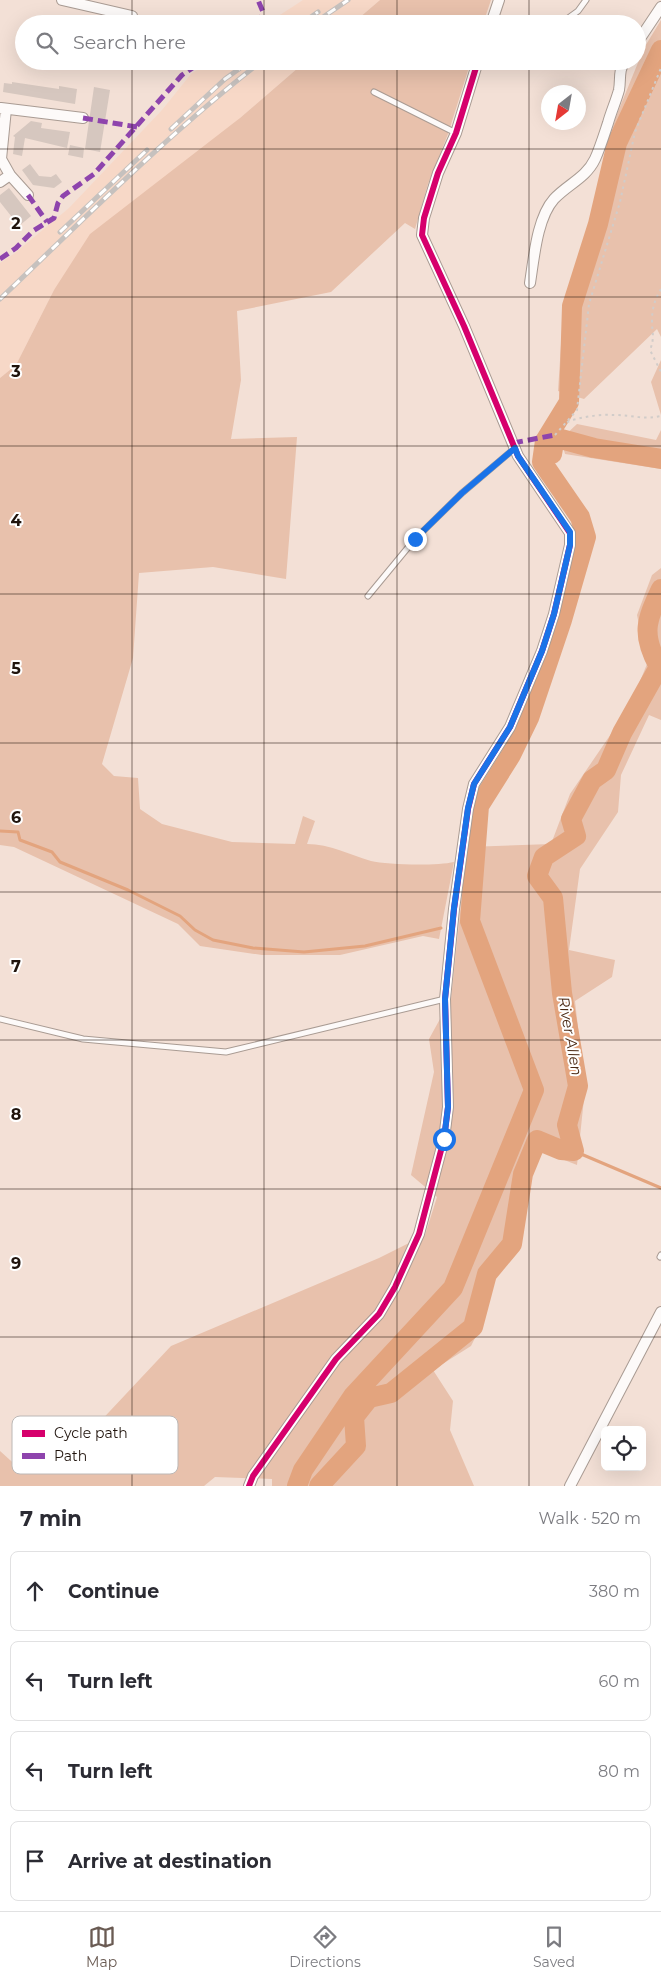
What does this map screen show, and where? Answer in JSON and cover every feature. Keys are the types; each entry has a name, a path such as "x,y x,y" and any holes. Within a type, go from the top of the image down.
{"street":[{"path":"62,0 128,15"},
{"path":"494,15 499,0"},
{"path":"646,30 661,7"},
{"path":"249,1486 253,1476 336,1359 380,1314 395,1287 419,1234 444,1139 448,1107 445,999 454,908 468,808 474,784 510,727 542,651 554,614 570,545 570,532 518,456 464,326 422,234 424,218 438,173 456,133 475,70"},
{"path":"530,283 539,234 545,215 552,201 561,192 579,180 589,170 596,158 619,90 620,70"},
{"path":"28,195 10,175 1,158 3,109 83,118"},
{"path":"0,182 10,175"},
{"path":"570,1486 661,1312"}],"lane":[{"path":"572,15 586,0"},
{"path":"374,92 456,133"},
{"path":"368,596 415,539 462,493 515,448"},
{"path":"0,1019 83,1039 226,1052 445,999"}],"path":[{"path":"555,435 577,410 589,304 620,202 635,132 661,68"},
{"path":"661,288 654,303 652,321 654,338 650,350 661,372"},
{"path":"566,423 576,419 614,415 648,419 661,416"}],"shaded area":[{"path":"303,0 380,0 362,15 280,15"},
{"path":"380,0 491,0 486,15 362,15"},
{"path":"661,20 661,337 657,329 584,399 558,391 563,314 598,194 615,119 635,70 646,70 646,45"},
{"path":"197,70 296,70 240,118 54,290 16,365 0,378 0,263 15,253 69,208 162,110 191,74"},
{"path":"296,70 468,70 448,134 428,184 415,229 405,223 331,292 237,311 241,380 231,439 297,437 286,579 213,567 139,573 133,658 102,764 114,776 138,778 140,809 162,824 232,842 295,844 303,816 315,821 307,844 332,848 378,862 424,864 454,862 439,939 423,936 340,955 262,955 200,946 178,924 14,847 0,845 0,378 16,365 54,290 90,234 240,118"},
{"path":"661,360 661,415 651,382"},
{"path":"577,424 656,440 661,430 661,469 565,454 561,439"},
{"path":"661,568 661,720 649,715 621,775 618,812 580,869 569,950 615,960 612,977 575,1001 585,1089 577,1165 529,1146 516,1248 482,1267 483,1322 471,1346 433,1370 453,1401 450,1430 474,1486 272,1486 272,1479 215,1477 204,1486 0,1486 0,1451 12,1462 12,1474 178,1474 178,1416 105,1416 171,1346 379,1258 425,1235 437,1197 411,1175 434,1072 429,1039 451,999 467,847 551,844 570,794 630,706 647,664 637,615 652,575"}],"building":[{"path":"12,82 59,89 59,86 77,89 75,104 3,92 4,83 12,84"},
{"path":"94,87 110,90 100,152 85,149"},
{"path":"31,121 42,123 41,128 70,132 67,148 25,138 22,156 13,154 15,137 13,136"},
{"path":"70,145 84,148 83,158 68,155"},
{"path":"30,164 39,176 51,177 56,174 62,182 54,188 33,185 22,170"},
{"path":"9,188 31,216 19,226 0,202 0,195"}],"waterway":[{"path":"297,1486 303,1470 353,1396 453,1288 534,1090 470,921 479,806 511,755 529,718 562,620 586,537 580,517 542,462 545,441 569,402 572,306 598,224 617,143 661,50"},
{"path":"548,453 552,454 554,442 561,439 594,448 661,459"},
{"name":"River Allen","path":"319,1486 356,1446 354,1417 369,1398 391,1393 473,1327 487,1274 512,1244 523,1174 537,1140 561,1150 574,1151 567,1125 578,1086 562,993 553,898 537,876 544,857 576,836 571,819 592,780 606,770 622,733 659,667 650,645 648,628 649,619 661,589"},
{"path":"0,831 18,832 20,840 52,852 60,862 128,890 180,916 195,930 213,940 253,948 304,952 365,946 441,928"},
{"path":"462,923 470,921"},
{"path":"574,1151 661,1188"}],"railway":[{"path":"326,15 348,0"},
{"path":"314,15 318,12"},
{"path":"171,129 225,79 238,70"},
{"path":"0,299 161,147 251,70"},
{"path":"60,232 147,150"}],"marked path":[{"path":"258,0 263,12 262,15"},
{"path":"0,259 16,248 33,231 54,218 58,203 63,196 94,174 182,75 190,70"},
{"path":"83,118 137,127"},
{"path":"28,195 47,222"},
{"path":"513,443 555,435"}],"cycle path":[{"path":"249,1486 253,1476 336,1359 379,1314 395,1287 419,1234 444,1139 448,1107 445,999 454,909 468,809 474,784 510,727 542,651 554,614 570,545 570,533 518,456 464,326 422,235 424,218 438,173 456,133 475,70"}],"route":[{"path":"415,539 462,493 515,448 518,456 570,532 570,545 554,614 542,651 510,727 474,784 468,808 454,908 445,999 448,1107 444,1139"}]}
